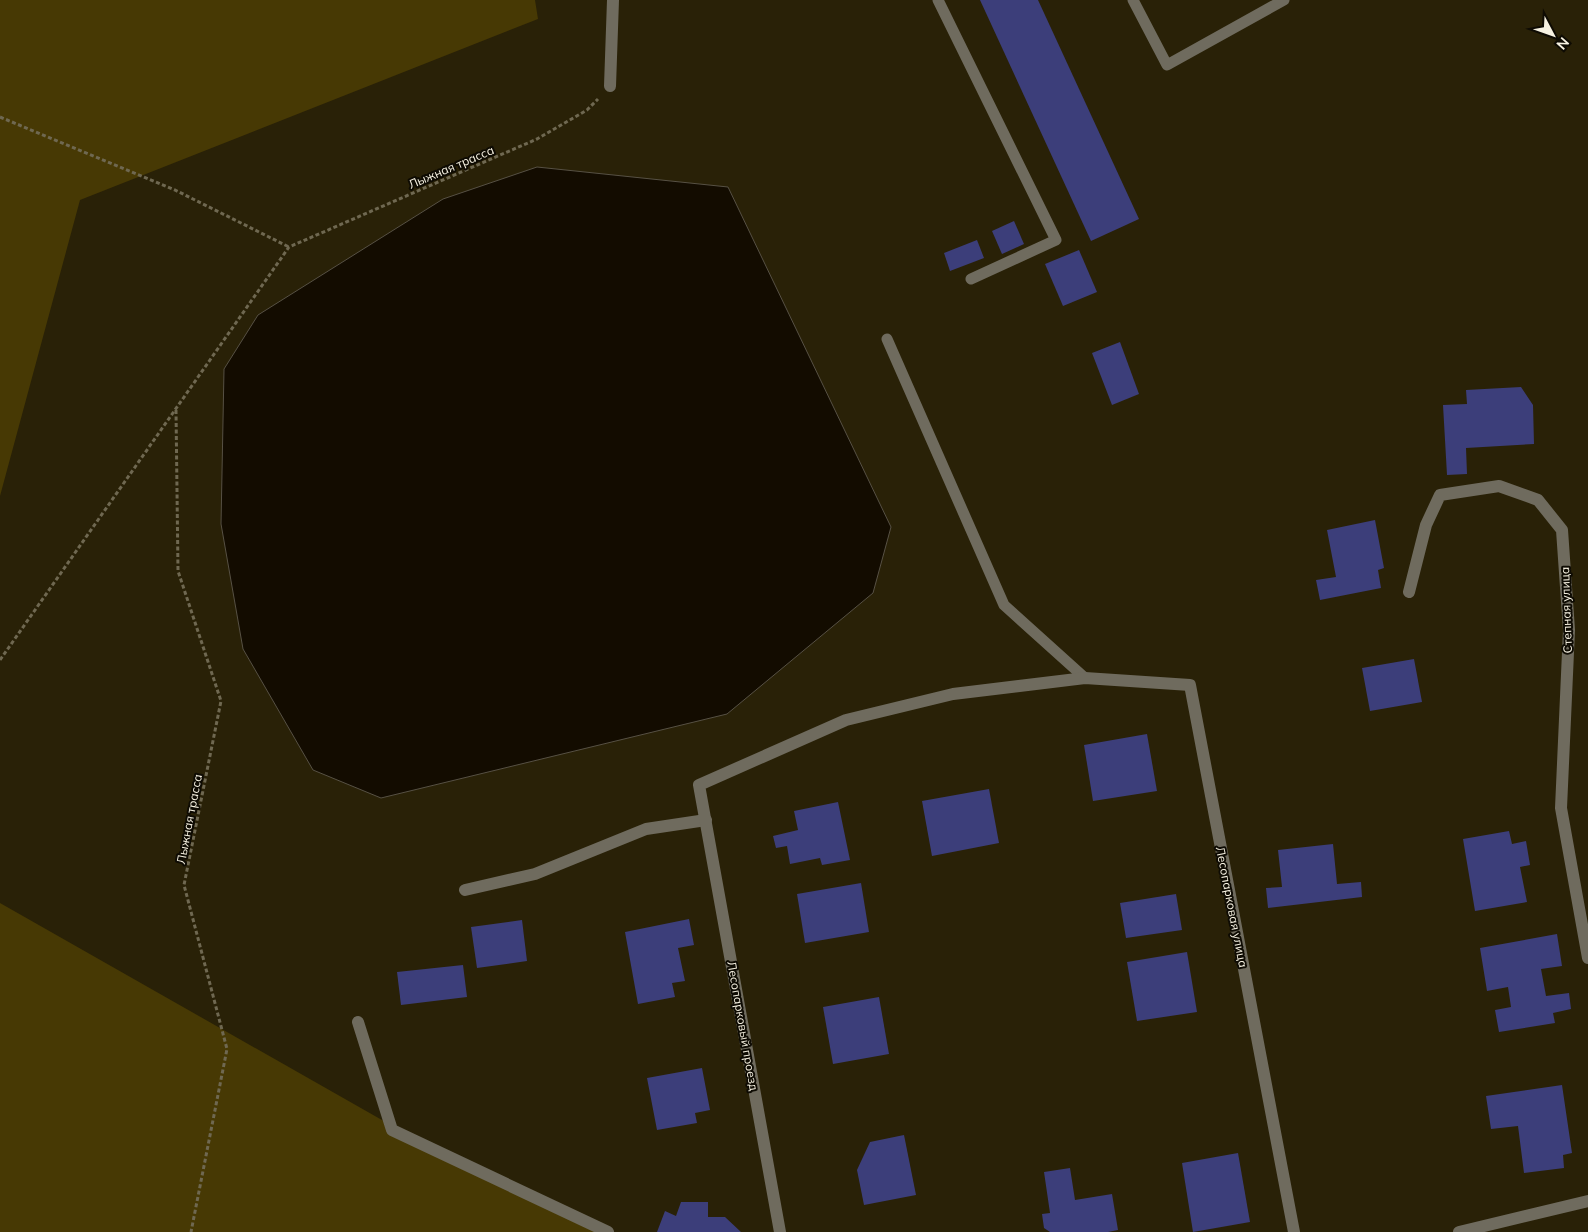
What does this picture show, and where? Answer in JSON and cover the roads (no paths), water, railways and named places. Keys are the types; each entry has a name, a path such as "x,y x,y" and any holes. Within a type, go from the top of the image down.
{"street":[{"path":"610,86 613,0"},
{"name":"Степная улица","path":"1409,592 1426,525 1440,495 1499,486 1538,500 1562,530 1569,630 1561,808 1588,958"},
{"name":"Лесопарковый проезд","path":"780,1232 699,785 846,720 953,694 1085,678"},
{"name":"Лесопарковая улица","path":"1085,678 1190,685 1294,1232"},
{"path":"465,890 535,874 646,828 706,820"},
{"path":"358,1022 392,1130 608,1232"},
{"path":"1459,1232 1588,1201"}],"lane":[{"path":"938,0 1056,240 972,279"},
{"path":"1132,0 1167,65 1284,0"},
{"path":"887,340 1004,605 1085,678"}]}
